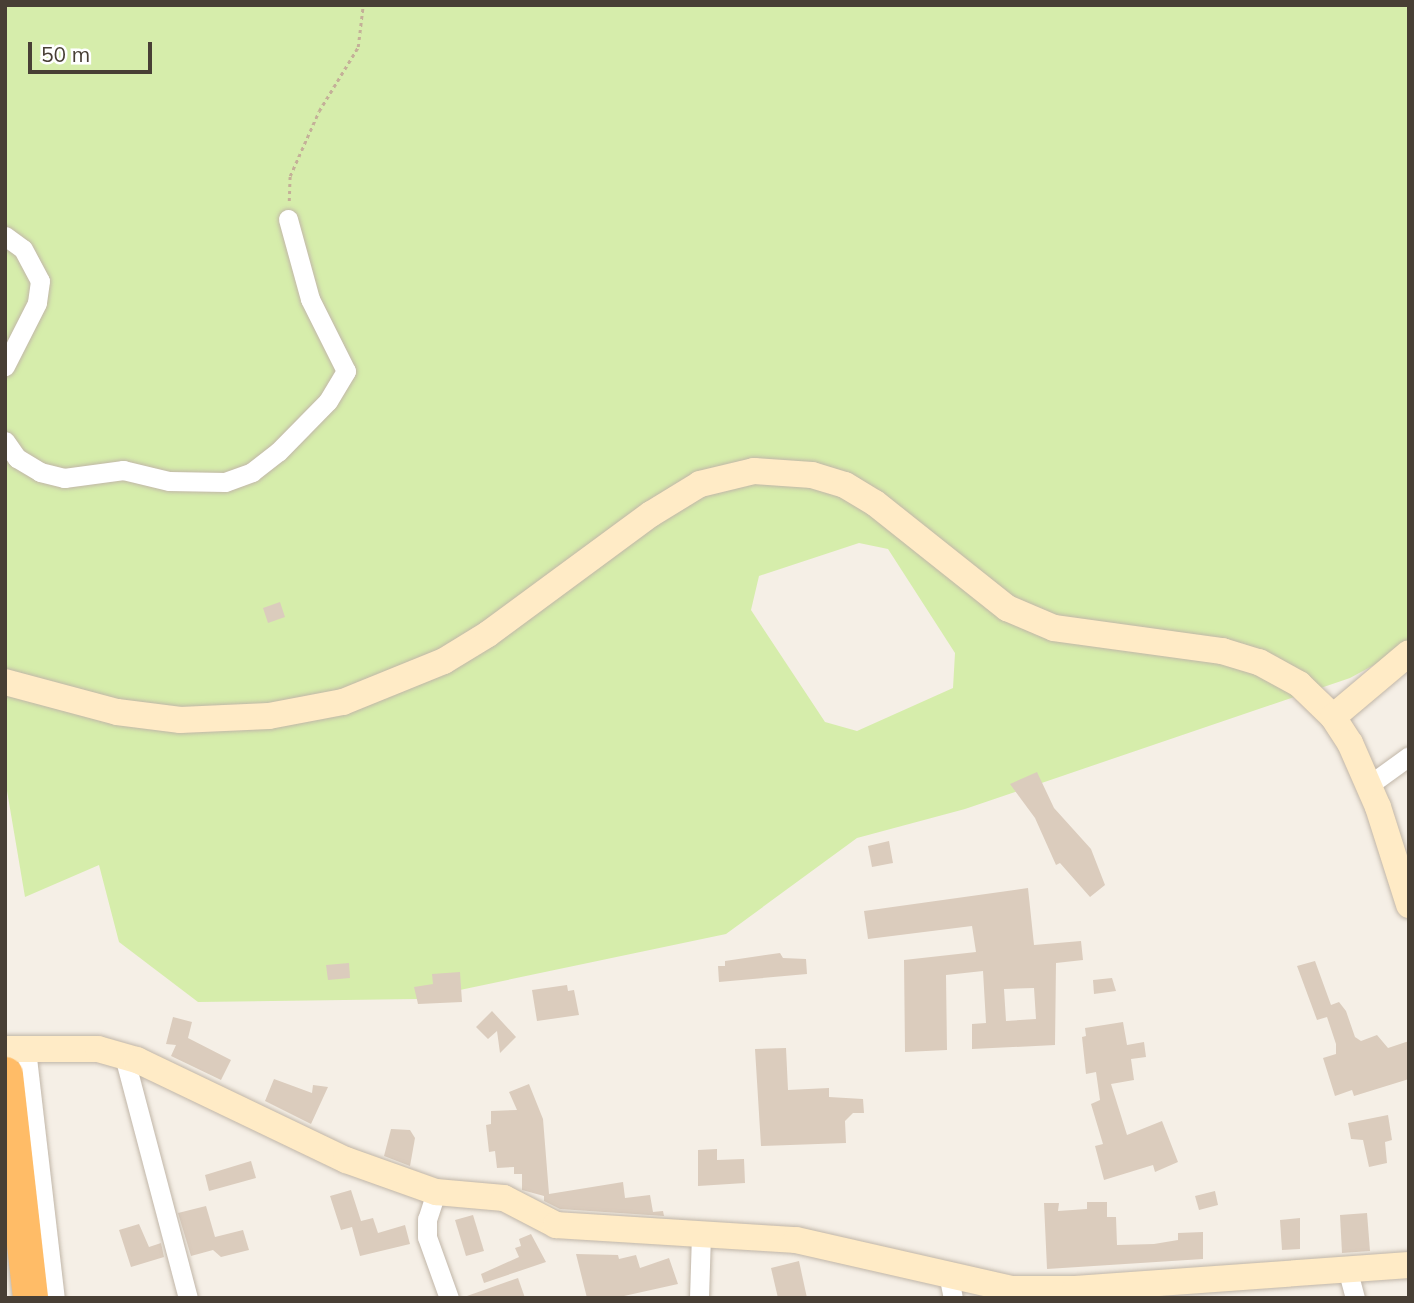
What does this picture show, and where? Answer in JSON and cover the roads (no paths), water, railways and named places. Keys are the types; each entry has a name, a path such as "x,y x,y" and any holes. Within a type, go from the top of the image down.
{"highway":[{"path":"12,1057 30,1298"}],"street":[{"path":"5,441 17,458 40,472 64,478 123,470 169,481 225,482 252,472 278,452 328,401 346,371 310,299 288,219"},
{"path":"5,236 23,249 40,281 37,303 5,366"},
{"path":"5,682 117,712 180,720 269,716 343,702 444,661 488,634 651,514 701,484 754,471 786,471 845,485 875,503 1007,608 1054,628 1222,651 1259,662 1299,684 1334,717 1369,785 1409,905"},
{"path":"1334,717 1409,653"},
{"path":"1369,785 1409,756"},
{"path":"55,1298 12,1057 98,1049 124,1056 346,1160 436,1192 504,1198 556,1225 796,1240 951,1285 1024,1289 1349,1272 1409,1265"},
{"path":"124,1056 188,1298"},
{"path":"436,1192 427,1219 427,1237 450,1298"},
{"path":"697,1297 701,1235"},
{"path":"1349,1272 1356,1298"}]}
